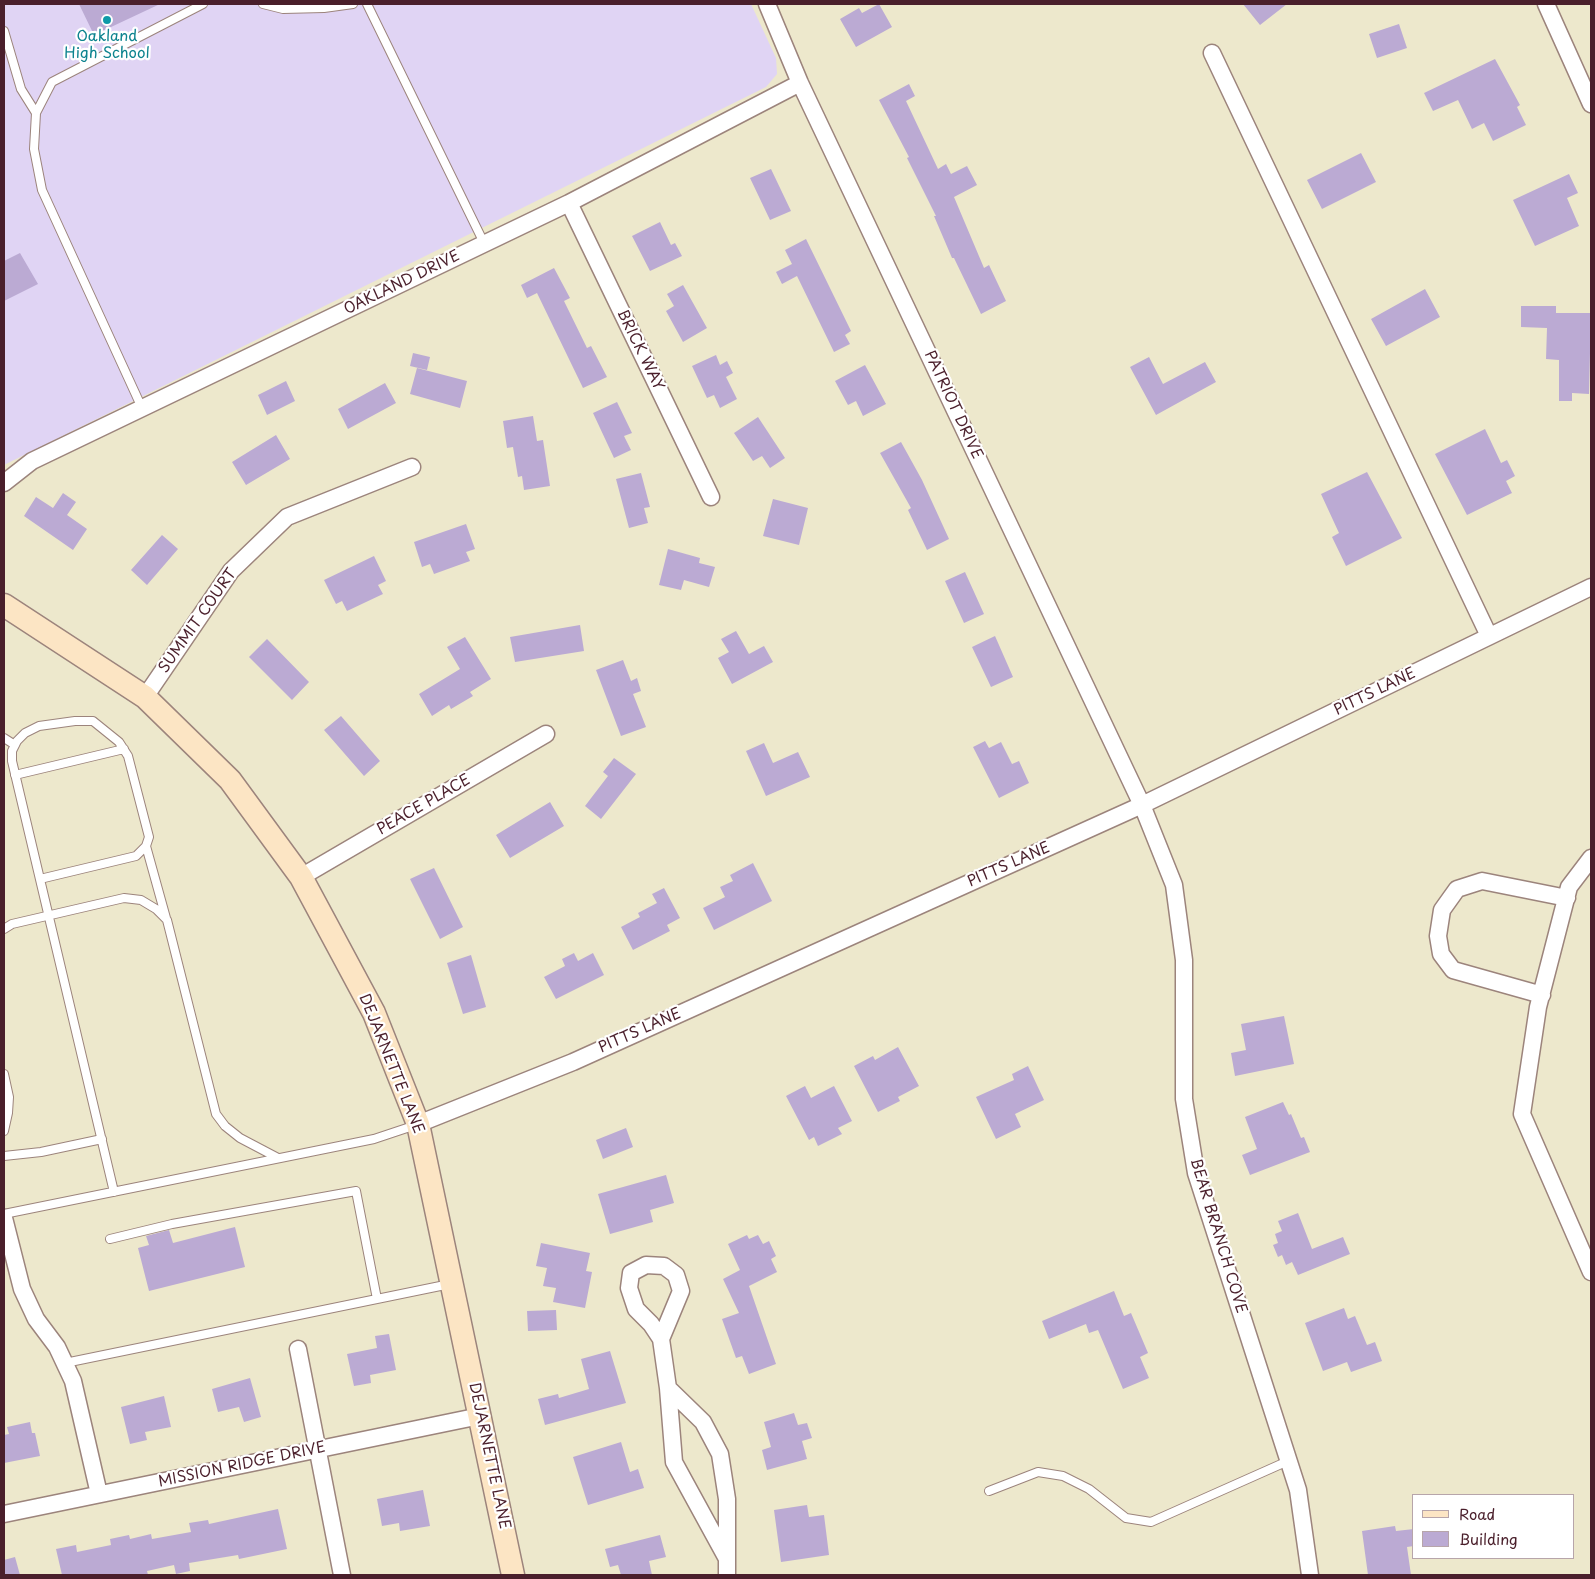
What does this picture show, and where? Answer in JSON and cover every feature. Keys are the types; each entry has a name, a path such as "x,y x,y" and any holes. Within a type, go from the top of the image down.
{"main road":[{"name":"DEJARNETTE LANE","path":"4,604 145,697 230,780 302,877 374,1013 418,1124 514,1575"}],"street":[{"name":"PATRIOT DRIVE","path":"767,4 800,83 1142,805"},
{"path":"1546,4 1591,104"},
{"path":"1212,53 1490,636"},
{"name":"OAKLAND DRIVE","path":"4,482 32,461 569,203 800,83"},
{"name":"BRICK WAY","path":"569,203 711,497"},
{"name":"SUMMIT COURT","path":"145,697 231,571 287,518 412,467"},
{"name":"PITTS LANE","path":"418,1124 573,1062 1142,805 1591,587"},
{"name":"PEACE PLACE","path":"302,877 546,734"},
{"name":"BEAR BRANCH COVE","path":"1142,805 1174,884 1184,960 1184,1099 1196,1173 1298,1490 1310,1575"},
{"path":"1591,858 1569,888 1542,995 1522,1114 1591,1272"},
{"path":"1542,995 1453,970 1441,954 1438,936 1442,910 1457,889 1482,881 1567,898"},
{"path":"4,1218 22,1289 36,1318 58,1347 73,1381 99,1494"},
{"path":"661,1339 668,1388 674,1462 726,1557"},
{"path":"298,1349 342,1575"},
{"path":"668,1388 703,1422 720,1454 726,1499 727,1575"},
{"name":"MISSION RIDGE DRIVE","path":"4,1514 480,1416"}],"lane":[{"path":"142,408 42,190 34,149 36,113 52,82 203,4"},
{"path":"263,4 283,9 324,8 353,4"},
{"path":"367,4 484,243"},
{"path":"4,31 21,89 36,113"},
{"path":"40,879 136,856 146,846 149,836 128,756 108,732 93,721 39,726 25,733 15,745 12,761 114,1192"},
{"path":"4,738 15,745"},
{"path":"15,775 124,750"},
{"path":"146,846 167,920 216,1114 225,1126 240,1138 278,1158"},
{"path":"4,929 12,924 124,898 141,900 156,909 167,920"},
{"path":"4,1074 9,1098 4,1131"},
{"path":"4,1214 374,1139 418,1124"},
{"path":"4,1156 41,1152 102,1139"},
{"path":"110,1239 172,1224 356,1191 377,1299"},
{"path":"65,1363 452,1284"},
{"path":"989,1491 1038,1472 1063,1476 1089,1490 1126,1518 1151,1522 1288,1461"}],"shaded area":[{"path":"4,4 751,4 776,58 777,74 766,87 4,465"}],"building":[{"name":"Oakland High School","path":"79,4 160,4 94,35"},
{"path":"879,4 892,27 856,47 840,19 859,8 862,13"},
{"path":"1243,4 1287,4 1260,25"},
{"path":"1399,24 1407,48 1377,58 1369,34"},
{"path":"1495,59 1520,105 1517,107 1526,125 1493,141 1484,123 1472,129 1458,100 1433,111 1424,93"},
{"path":"909,84 915,96 906,101 938,169 946,164 951,174 967,166 977,185 954,197 984,268 989,265 1006,301 981,314 954,258 952,258 934,216 936,216 907,158 909,157 879,100"},
{"path":"1361,153 1376,182 1322,209 1307,180"},
{"path":"771,169 791,211 770,220 750,178"},
{"path":"1569,174 1578,193 1567,198 1579,226 1535,246 1513,200"},
{"path":"660,222 671,245 675,243 682,256 650,271 632,236"},
{"path":"806,239 851,331 845,335 850,344 834,352 797,276 782,284 776,272 792,264 785,250"},
{"path":"20,253 38,284 4,301 4,261"},
{"path":"554,268 570,298 564,301 587,348 591,346 607,377 583,388 537,293 527,298 521,285"},
{"path":"683,285 707,328 683,342 666,311 674,306 667,294"},
{"path":"1425,289 1440,317 1386,346 1371,319"},
{"path":"1521,306 1556,306 1556,313 1591,313 1589,394 1572,393 1572,401 1559,401 1559,360 1546,359 1547,328 1521,327"},
{"path":"413,353 430,357 427,370 410,366"},
{"path":"716,355 720,365 727,361 733,373 726,377 737,399 720,408 714,395 707,398 692,366"},
{"path":"1149,357 1163,384 1205,362 1216,382 1156,415 1130,367"},
{"path":"865,365 886,404 863,416 856,401 848,405 835,381"},
{"path":"417,368 467,381 460,408 410,394"},
{"path":"286,381 295,401 267,415 258,395"},
{"path":"385,383 396,403 348,429 338,409"},
{"path":"617,402 632,433 624,436 631,450 614,458 593,413"},
{"path":"533,416 537,441 543,440 550,486 524,490 522,476 518,477 513,447 507,448 503,421"},
{"path":"758,417 785,458 770,468 762,456 753,461 734,433"},
{"path":"1485,429 1501,463 1507,460 1515,476 1506,481 1512,493 1467,515 1435,454"},
{"path":"276,435 290,459 246,485 232,462"},
{"path":"901,442 922,480 949,539 927,550 908,510 911,508 880,453"},
{"path":"1367,472 1402,538 1346,566 1332,537 1339,533 1321,494"},
{"path":"641,473 650,507 644,508 648,523 629,528 616,479"},
{"path":"63,493 76,502 67,515 87,529 73,550 24,516 36,497 53,508"},
{"path":"773,499 808,508 799,545 763,536"},
{"path":"466,524 475,549 466,552 470,561 434,574 430,564 422,567 414,542"},
{"path":"162,535 178,549 147,585 131,570"},
{"path":"668,549 700,558 699,563 715,567 709,587 684,580 681,590 659,585"},
{"path":"374,556 386,581 378,585 383,594 347,611 342,601 336,604 324,580"},
{"path":"965,572 984,614 964,623 945,581"},
{"path":"580,625 584,651 515,662 510,637"},
{"path":"736,631 749,654 764,646 773,662 732,684 718,658 729,652 721,639"},
{"path":"995,636 1013,677 991,687 972,647"},
{"path":"465,637 491,679 470,692 473,696 451,709 449,705 432,716 419,694 460,669 447,647"},
{"path":"267,639 309,682 292,700 249,657"},
{"path":"623,660 631,681 637,678 641,691 633,694 646,727 621,736 596,670"},
{"path":"341,716 380,761 364,776 324,730"},
{"path":"985,741 989,748 1001,742 1012,764 1019,761 1029,783 999,798 973,747"},
{"path":"764,743 773,763 798,752 810,777 766,796 746,751"},
{"path":"614,758 636,774 601,819 585,806 608,776 603,772"},
{"path":"550,802 564,826 510,858 496,835"},
{"path":"753,863 772,901 714,930 703,908 725,897 720,887 733,881 730,875"},
{"path":"434,868 463,927 440,939 410,879"},
{"path":"664,888 680,918 667,925 670,931 633,950 621,927 640,917 638,913 657,903 652,894"},
{"path":"574,953 578,961 593,953 604,975 556,999 544,977 565,966 562,959"},
{"path":"471,955 486,1007 463,1014 447,963"},
{"path":"1284,1016 1294,1064 1235,1076 1231,1053 1246,1050 1241,1024"},
{"path":"898,1047 919,1086 898,1097 900,1101 878,1112 854,1066 873,1056 875,1060"},
{"path":"1028,1066 1044,1100 1015,1114 1021,1127 996,1139 976,1097 1014,1080 1012,1074"},
{"path":"805,1086 811,1098 834,1086 852,1121 838,1128 842,1134 818,1146 814,1137 809,1140 786,1096"},
{"path":"1283,1102 1289,1115 1291,1114 1301,1138 1304,1137 1310,1152 1250,1175 1242,1155 1257,1149 1245,1117"},
{"path":"626,1128 633,1147 603,1159 596,1140"},
{"path":"666,1175 674,1203 650,1210 653,1222 610,1234 598,1194"},
{"path":"1298,1213 1312,1249 1343,1237 1350,1254 1298,1275 1292,1262 1286,1265 1282,1255 1278,1257 1273,1245 1278,1243 1275,1234 1282,1231 1278,1221"},
{"path":"235,1227 245,1267 149,1291 138,1248 149,1245 146,1236 169,1230 173,1243"},
{"path":"747,1235 749,1239 758,1235 763,1244 769,1241 776,1256 771,1259 777,1272 749,1286 776,1364 749,1374 742,1356 736,1358 722,1319 739,1313 723,1279 740,1270 728,1244"},
{"path":"541,1243 590,1253 586,1271 592,1272 585,1308 553,1302 556,1288 543,1286 547,1268 536,1266"},
{"path":"1114,1291 1124,1316 1131,1313 1148,1353 1140,1357 1149,1378 1123,1389 1098,1330 1089,1333 1086,1324 1049,1339 1042,1321"},
{"path":"1344,1308 1348,1319 1355,1316 1367,1345 1375,1342 1382,1361 1351,1372 1347,1362 1323,1371 1305,1323"},
{"path":"556,1310 557,1330 528,1331 527,1311"},
{"path":"389,1334 396,1370 370,1375 371,1383 354,1386 347,1354 377,1348 375,1336"},
{"path":"610,1351 626,1403 545,1425 538,1399 558,1394 559,1398 589,1389 581,1359"},
{"path":"250,1378 261,1417 244,1422 239,1407 218,1412 212,1389"},
{"path":"164,1396 171,1427 145,1432 147,1440 130,1444 121,1407"},
{"path":"794,1413 798,1425 807,1423 812,1438 802,1441 807,1459 767,1470 762,1450 771,1447 764,1422"},
{"path":"30,1422 32,1433 35,1433 40,1456 4,1463 4,1435 9,1434 7,1427"},
{"path":"621,1442 630,1472 638,1469 644,1488 588,1505 573,1457"},
{"path":"423,1490 430,1526 400,1531 399,1523 382,1526 377,1499"},
{"path":"807,1505 809,1517 824,1515 829,1555 781,1562 774,1510"},
{"path":"278,1509 287,1549 239,1559 238,1555 189,1563 190,1571 176,1574 174,1565 147,1571 148,1575 62,1575 56,1549 76,1545 77,1552 111,1545 110,1539 129,1535 130,1539 151,1534 152,1539 191,1532 189,1523 208,1520 209,1524"},
{"path":"1395,1526 1396,1531 1412,1529 1412,1546 1407,1547 1411,1575 1368,1575 1362,1531"},
{"path":"660,1535 666,1557 649,1561 652,1575 621,1575 618,1565 610,1567 605,1549"},
{"path":"15,1557 20,1575 4,1575 4,1560"}],"place":[{"name":"Oakland High School","path":"107,20"}]}
